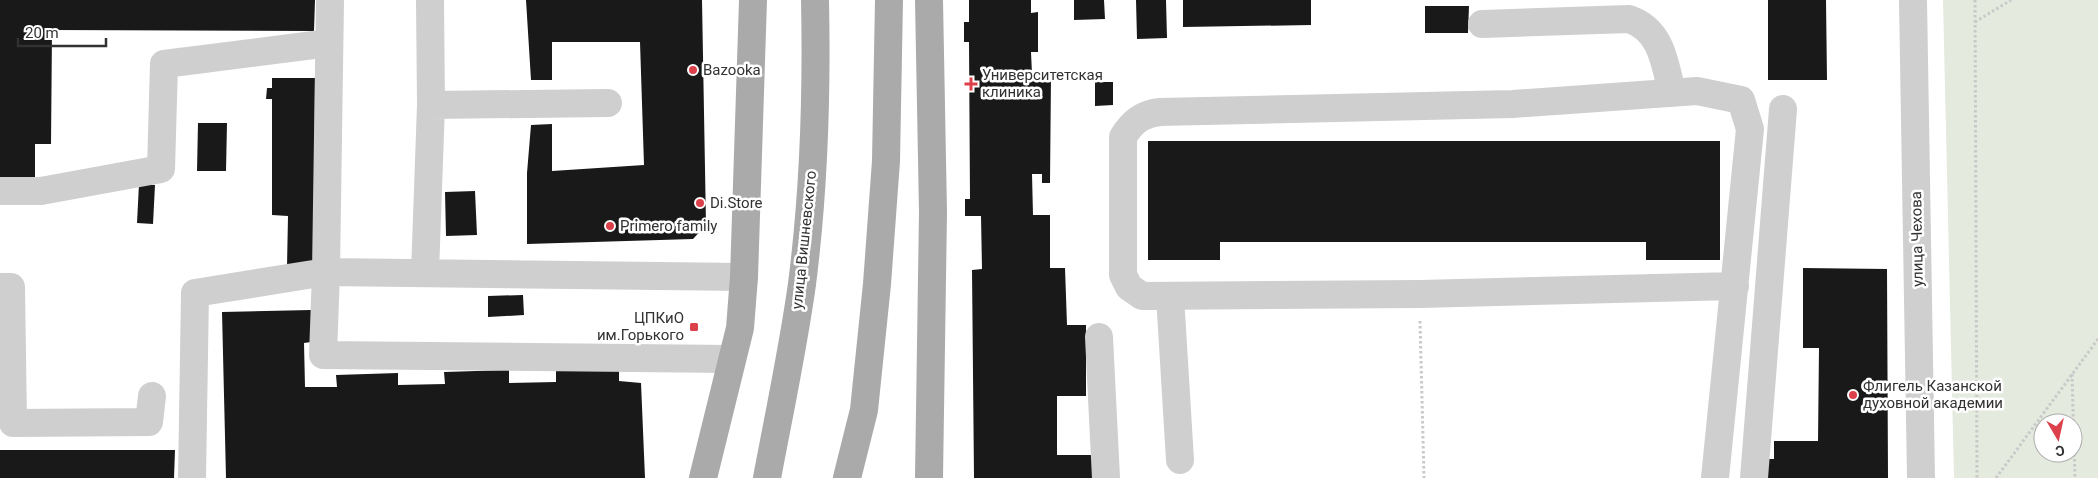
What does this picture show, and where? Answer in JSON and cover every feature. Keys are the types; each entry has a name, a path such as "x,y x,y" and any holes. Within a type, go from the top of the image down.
{"main road":[{"path":"704,478 740,328 744,277 753,0"},
{"name":"улица Вишневского","path":"767,478 802,285 812,175 816,0"},
{"path":"847,478 864,410 877,284 886,160 889,0"},
{"path":"929,0 933,212 929,478"}],"street":[{"path":"330,0 323,356 732,359"},
{"path":"425,273 431,105 430,0"},
{"name":"улица Чехова","path":"1913,0 1921,478"},
{"path":"1482,24 1629,18 1649,29 1660,46 1672,93"},
{"path":"0,192 41,191 162,169 164,64 329,43"},
{"path":"1716,478 1735,286 1750,128 1742,100 1697,91 1513,104 1358,106 1147,114 1138,119 1123,137 1123,276 1129,287 1142,296 1420,294 1735,286"},
{"path":"431,105 608,103"},
{"path":"1754,478 1783,109"},
{"path":"192,478 195,293 326,272 744,277"},
{"path":"0,287 11,287 13,424 149,422 152,396"},
{"path":"1170,296 1180,460"},
{"path":"1099,337 1106,478"}],"path":[{"path":"1975,0 1977,478"},
{"path":"1975,22 2010,0"},
{"path":"1420,294 1424,478"},
{"path":"1996,478 2098,339"},
{"path":"2072,374 2075,478"}],"shaded area":[{"path":"1943,0 2098,0 2098,478 1954,478"}],"building":[{"path":"0,0 315,0 314,31 52,30 51,144 35,144 35,177 0,177"},
{"path":"526,0 702,0 706,225 693,239 527,244 527,173 531,125 552,124 552,171 644,165 640,42 552,42 552,80 531,80"},
{"path":"969,0 1031,0 1031,13 1038,12 1038,52 1031,52 1032,74 1051,75 1050,183 1042,183 1042,174 1032,174 1033,215 1050,215 1050,268 1065,268 1067,325 1086,325 1086,396 1057,396 1057,455 1096,455 1096,478 974,478 972,270 982,269 981,216 965,216 965,199 970,199 969,42 964,42 964,22 969,22"},
{"path":"1074,0 1104,0 1105,19 1074,20"},
{"path":"1136,0 1166,0 1167,38 1137,39"},
{"path":"1183,0 1311,0 1311,25 1183,27"},
{"path":"1768,0 1826,0 1827,80 1768,80"},
{"path":"1425,6 1469,6 1468,33 1425,33"},
{"path":"272,78 315,78 314,268 287,267 288,216 272,215 272,99 266,99 267,88 272,88"},
{"path":"1095,82 1113,82 1113,105 1095,106"},
{"path":"198,123 227,123 226,171 197,171"},
{"path":"1148,141 1720,141 1720,260 1646,260 1646,242 1220,242 1220,260 1148,260"},
{"path":"139,184 155,185 153,224 137,223"},
{"path":"475,191 477,235 446,236 445,192"},
{"name":"Флигель Казанской духовной академии","path":"1803,268 1887,269 1888,478 1765,478 1767,459 1774,459 1774,441 1818,441 1819,348 1803,348"},
{"path":"523,295 524,315 488,317 488,296"},
{"path":"311,310 311,342 304,343 305,387 337,387 336,375 398,373 398,385 445,384 444,372 509,370 509,383 556,382 556,370 619,369 619,381 641,383 645,478 226,478 222,312"},
{"path":"0,450 175,450 174,478 0,478"}],"place":[{"name":"Bazooka","path":"693,70"},
{"name":"Университетская клиника","path":"971,84"},
{"name":"Di.Store","path":"700,203"},
{"name":"Primero family","path":"610,226"},
{"name":"ЦПКиО им.Горького","path":"694,327"},
{"name":"Флигель Казанской духовной академии","path":"1853,395"}]}
